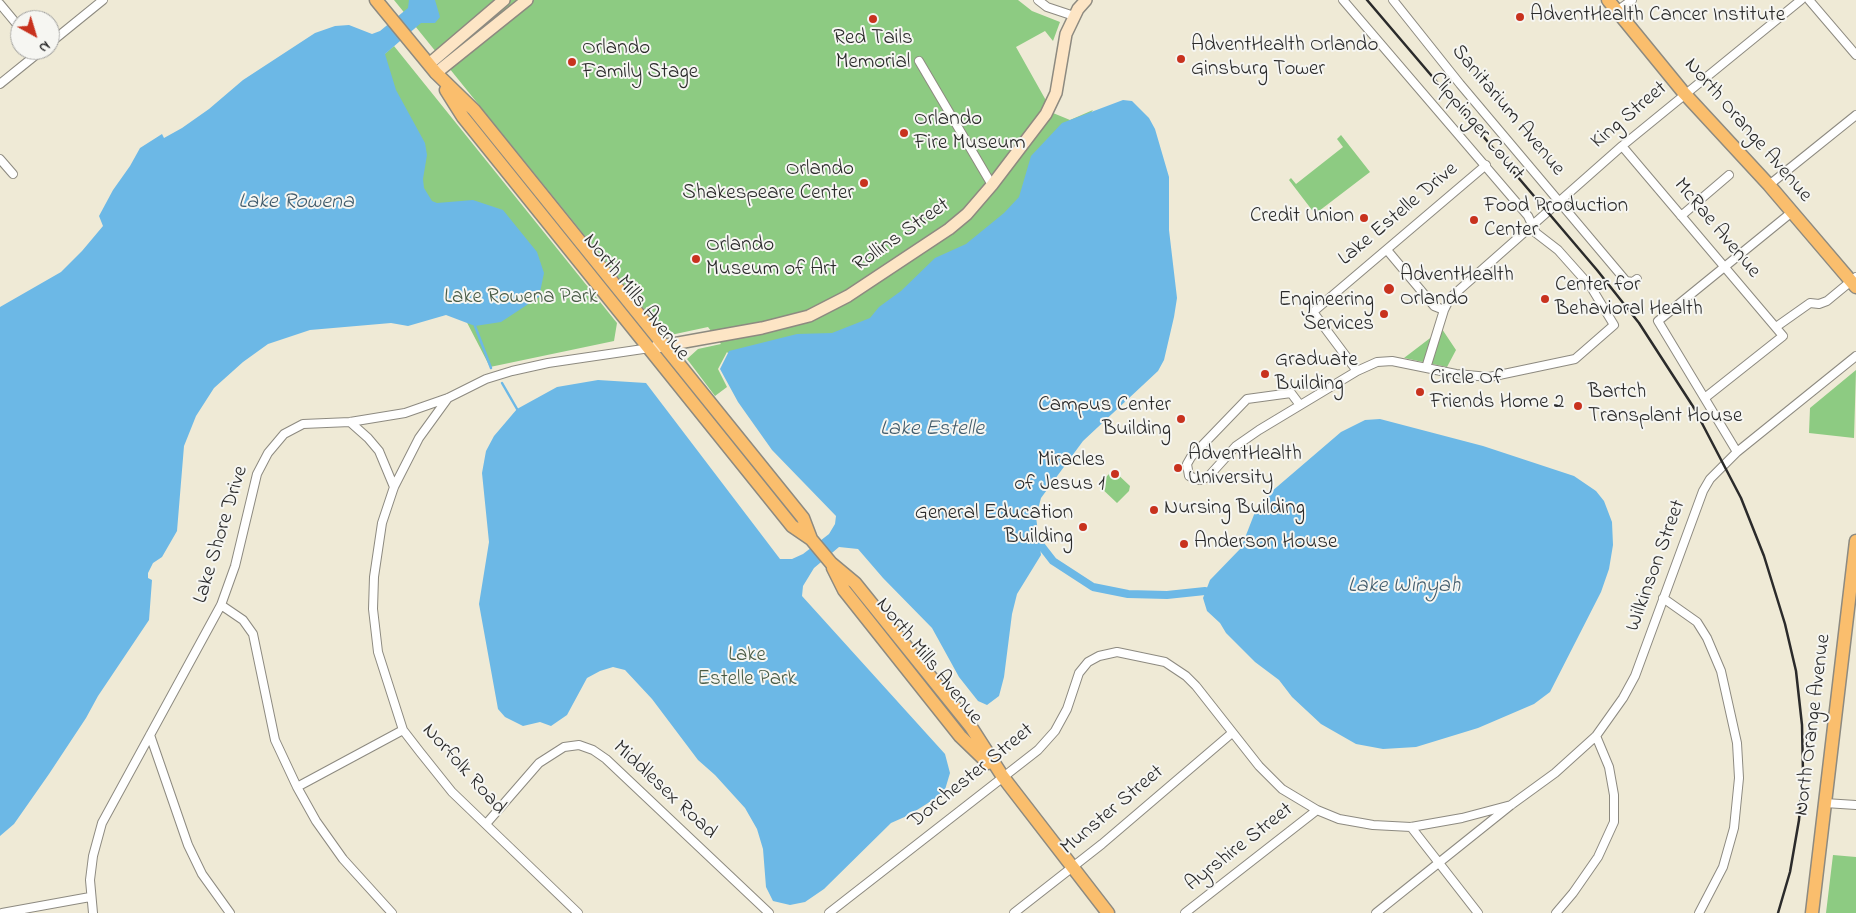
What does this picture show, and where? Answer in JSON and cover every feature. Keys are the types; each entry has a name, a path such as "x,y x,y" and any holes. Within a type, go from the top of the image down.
{"main road":[{"name":"North Mills Avenue","path":"376,0 433,69 474,110 665,346 803,518 811,539"},
{"name":"North Orange Avenue","path":"1608,0 1684,93 1769,185 1854,282"},
{"name":"North Mills Avenue","path":"433,69 462,117 792,526 811,539 831,563 844,590 960,736 1003,777 1108,913"},
{"name":"North Orange Avenue","path":"1812,913 1856,541"}],"street":[{"path":"60,35 103,0"},
{"path":"433,69 504,0"},
{"path":"433,69 527,0"},
{"path":"1038,0 1047,7 1074,16"},
{"name":"Rollins Street","path":"650,348 762,328 809,316 831,306 949,228 967,214 992,185 1052,103 1058,85 1066,34 1074,16 1086,0"},
{"name":"Clippinger Court","path":"1343,0 1486,165 1528,216 1536,233 1558,250 1591,287 1614,325 1583,354 1564,363 1489,377 1426,368"},
{"name":"Sanitarium Avenue","path":"1393,0 1460,84 1626,281 1633,282 1637,279"},
{"path":"1617,11 1632,0"},
{"name":"King Street","path":"1426,368 1444,310 1450,298 1531,224 1684,93 1801,0"},
{"path":"1809,0 1856,55"},
{"path":"0,4 10,16"},
{"path":"0,84 29,60"},
{"path":"919,61 992,185"},
{"path":"1769,185 1856,115"},
{"name":"McRae Avenue","path":"1622,146 1783,336 1706,397"},
{"path":"0,159 13,174"},
{"name":"Lake Estelle Drive","path":"1357,371 1313,312 1486,165"},
{"path":"1681,216 1729,175"},
{"path":"1737,452 1706,397 1658,321 1726,268 1792,212"},
{"path":"1388,250 1434,306 1444,310"},
{"path":"1776,327 1810,303 1819,304 1827,301 1854,282"},
{"name":"Lake Shore Drive","path":"93,913 90,897 93,856 102,823 221,604 235,566 257,474 268,453 284,434 303,424 350,422 405,413 448,398 486,379 512,371 548,363 650,348"},
{"name":"Wilkinson Street","path":"1376,913 1440,864 1511,804 1555,773 1596,736 1623,698 1635,676 1703,491 1720,468 1737,452 1856,356"},
{"path":"1300,405 1291,393 1247,399 1191,457 1187,464 1189,476 1200,480 1208,477 1236,446 1357,371 1377,362 1392,361 1426,368"},
{"name":"Norfolk Road","path":"448,398 419,438 394,488 382,523 374,577 373,609 378,652 403,730 452,792 578,913"},
{"path":"350,422 379,451 394,488"},
{"path":"1663,598 1697,622 1707,638 1721,671 1737,744 1739,778 1734,828 1723,867 1699,913"},
{"path":"221,604 243,620 253,634 275,740 297,787 316,821 343,859 392,913"},
{"name":"Dorchester Street","path":"829,913 1038,750 1055,731 1067,709 1079,673 1088,662 1099,656 1117,652 1165,662 1186,676 1196,686 1232,733"},
{"path":"297,787 403,730"},
{"name":"Wilkinson Street","path":"1232,733 1259,766 1282,789 1317,810 1339,819 1373,825 1411,827 1454,820 1511,804"},
{"name":"Munster Street","path":"1014,913 1073,867 1232,733"},
{"path":"150,735 188,845 202,874 230,913"},
{"path":"1556,913 1573,893 1598,856 1614,822 1614,795 1609,767 1596,736"},
{"name":"Middlesex Road","path":"486,824 539,763 564,747 580,745 594,750 606,759 769,913"},
{"path":"1825,803 1856,805"},
{"name":"Ayrshire Street","path":"1185,913 1317,810"},
{"path":"1411,827 1478,913"},
{"path":"2,913 90,897"}],"green space":[{"path":"394,0 1018,0 1032,11 1060,22 1053,41 1045,31 1016,47 1053,113 1070,120 1093,110 1039,180 896,322 743,371 727,352 718,369 727,387 715,396 687,359 698,349 721,344 708,327 666,336"},
{"name":"Lake Rowena Park","path":"394,46 617,323 614,341 490,367 461,311 354,80"},
{"path":"1341,135 1370,172 1315,214 1289,180 1291,178 1296,184 1343,147 1337,139"},
{"path":"1442,329 1456,350 1447,367 1404,358"},
{"path":"1856,370 1854,438 1809,433 1810,408"},
{"path":"1113,470 1130,486 1129,491 1117,503 1098,485"},
{"path":"1833,855 1856,857 1856,913 1826,913"}],"water":[{"name":"Lake Rowena","path":"409,0 435,0 440,17 435,23 421,23 385,54 396,90 425,143 427,155 423,179 424,188 432,201 437,203 473,200 503,210 537,252 544,273 539,297 501,322 475,326 446,315 408,326 391,323 310,330 268,344 243,362 214,388 196,416 184,446 177,531 162,557 153,563 148,573 148,578 152,580 149,620 49,774 14,824 0,836 0,307 61,272 82,251 103,226 99,216 140,148 162,134 164,138 182,128 209,109 243,80 315,33 335,26 349,25 372,34 380,31 408,8"},
{"name":"Lake Estelle","path":"1123,100 1132,101 1149,118 1155,129 1169,177 1169,230 1177,298 1164,360 1158,371 1083,441 1041,498 1036,517 1041,555 1017,594 1012,614 1004,677 999,696 987,705 978,701 959,677 932,628 883,578 858,549 839,547 814,568 803,586 802,596 945,754 950,773 944,793 909,815 891,823 824,889 805,902 790,905 773,901 766,887 763,849 757,829 745,808 715,775 698,760 652,699 625,670 613,667 587,678 567,715 551,726 540,722 523,726 505,717 498,709 479,604 489,542 482,473 486,451 494,436 517,409 557,387 598,380 646,383 780,559 792,559 803,554 829,534 835,524 836,516 772,450 738,402 720,369 729,351 797,334 832,333 870,318 879,307 901,291 935,258 966,244 1004,213 1019,197 1031,156 1062,123"},
{"name":"Lake Winyah","path":"1380,419 1483,446 1574,476 1596,491 1604,501 1612,522 1613,545 1609,569 1601,592 1550,692 1534,704 1478,728 1416,747 1383,749 1356,744 1321,724 1292,697 1279,680 1255,662 1226,633 1220,623 1207,611 1203,598 1210,580 1241,548 1257,507 1271,492 1341,432 1365,420"}],"waterway":[{"path":"475,326 491,368"},
{"path":"502,383 517,409"},
{"path":"1039,543 1053,561 1093,587 1128,594 1167,595 1205,591"}],"railway":[{"path":"1367,0 1597,270 1639,323 1694,408 1741,498 1764,556 1785,624 1796,671 1802,725 1803,773 1799,820 1790,872 1778,913"}],"place":[{"name":"AdventHealth Cancer Institute","path":"1520,17"},
{"name":"Red Tails Memorial","path":"873,19"},
{"name":"AdventHealth Orlando Ginsburg Tower","path":"1181,59"},
{"name":"Orlando Family Stage","path":"572,62"},
{"name":"Orlando Fire Museum","path":"904,133"},
{"name":"Orlando Shakespeare Center","path":"864,183"},
{"name":"Credit Union","path":"1364,218"},
{"name":"Food Production Center","path":"1474,220"},
{"name":"Orlando Museum of Art","path":"696,259"},
{"name":"AdventHealth Orlando","path":"1389,289"},
{"name":"Center for Behavioral Health","path":"1545,299"},
{"name":"Engineering Services","path":"1384,314"},
{"name":"Graduate Building","path":"1265,374"},
{"name":"Circle Of Friends Home 2","path":"1420,392"},
{"name":"Bartch Transplant House","path":"1578,406"},
{"name":"Campus Center Building","path":"1181,419"},
{"name":"AdventHealth University","path":"1178,468"},
{"name":"Miracles of Jesus 1","path":"1115,474"},
{"name":"Nursing Building","path":"1154,510"},
{"name":"General Education Building","path":"1083,527"},
{"name":"Anderson House","path":"1184,544"}],"park label":[{"name":"Lake Estelle Park","path":"747,669"}]}
